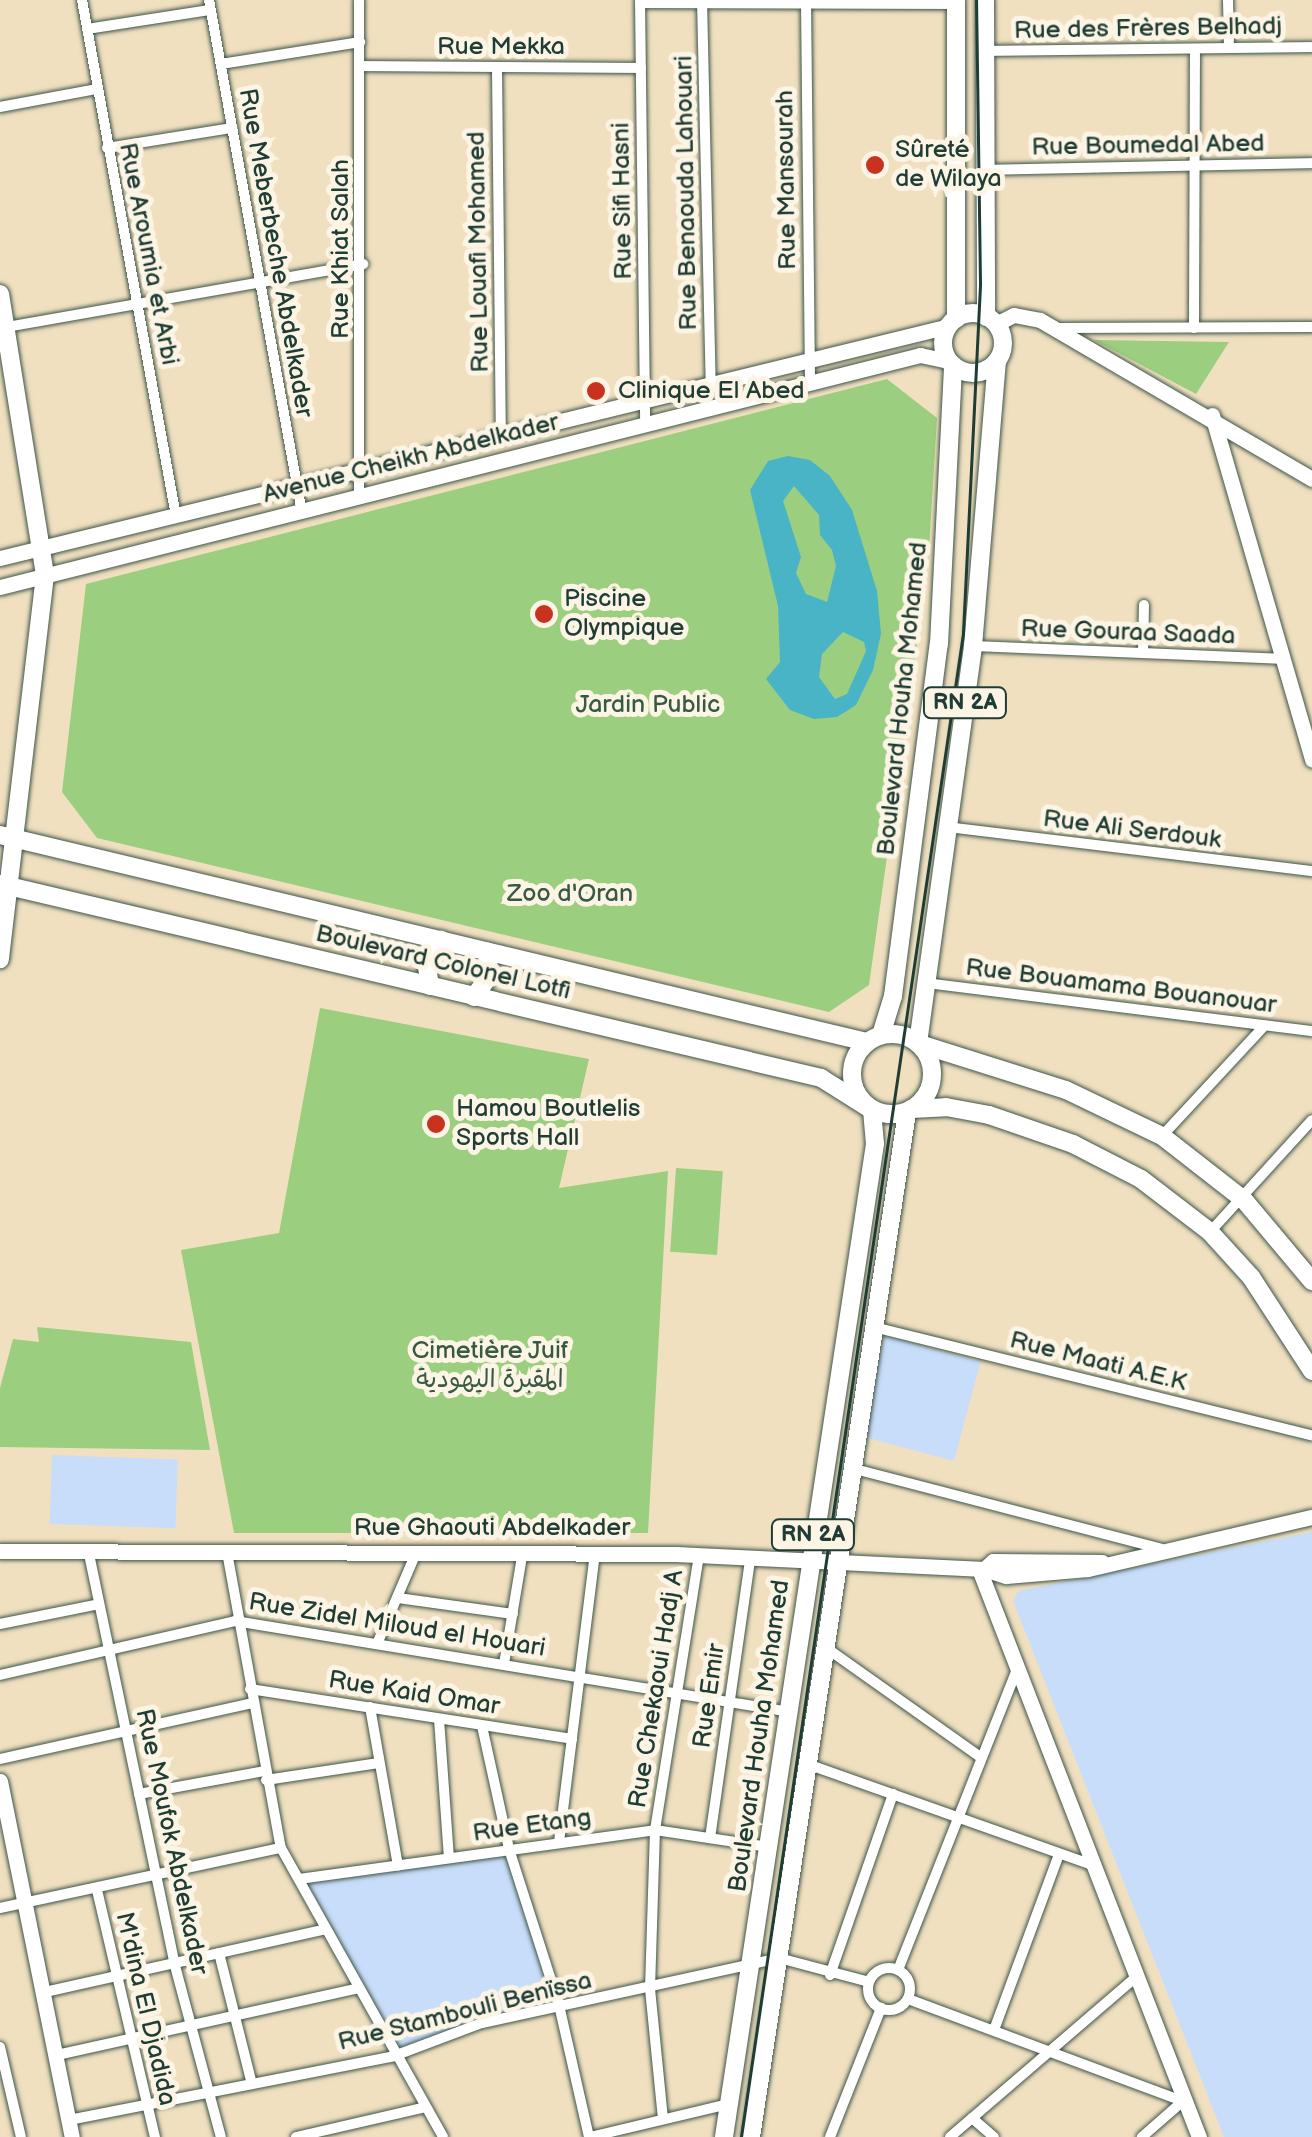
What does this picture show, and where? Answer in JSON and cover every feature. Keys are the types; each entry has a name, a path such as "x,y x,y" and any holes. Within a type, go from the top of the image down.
{"main road":[{"path":"956,2 952,322 943,344 951,363 978,373 997,360 1002,344 991,321 985,170 985,0"},
{"path":"0,294 44,547 45,575 7,837 0,960"},
{"path":"952,322 991,321 1018,315 1056,328 1212,415 1312,478"},
{"name":"Avenue Cheikh Abdelkader","path":"0,558 645,402 952,322"},
{"name":"Avenue Cheikh Abdelkader","path":"0,587 920,356 951,363"},
{"name":"RN 2A","path":"919,1044 973,646 997,360"},
{"name":"Boulevard Houha Mohamed","path":"874,1038 893,996 939,644 951,363"},
{"path":"1212,415 1311,752"},
{"name":"Boulevard Colonel Lotfi","path":"7,837 874,1038"},
{"name":"Boulevard Colonel Lotfi","path":"5,885 821,1078 868,1106"},
{"path":"430,986 426,962 441,940"},
{"path":"474,997 490,975 486,951"},
{"path":"1312,1281 1244,1200 1162,1136 1066,1090 919,1044 874,1038 852,1079 868,1106 909,1111 965,1110 1073,1144 1141,1180 1210,1232 1306,1346 1312,1371"},
{"path":"909,1111 927,1094 932,1074 919,1044"},
{"name":"Boulevard Houha Mohamed","path":"724,2137 875,1144 868,1106"},
{"name":"Boulevard Houha Mohamed","path":"751,2137 835,1562 909,1111"},
{"name":"Rue Ghaouti Abdelkader","path":"0,1551 698,1556 981,1569 1006,1576 1088,1569 1102,1562 1312,1517"},
{"path":"981,1569 1016,1670 1198,2137"},
{"path":"0,1781 70,2129"}],"street":[{"name":"Rue Aroumia et Arbi","path":"82,0 176,516"},
{"name":"Rue Khiat Salah","path":"359,0 359,498"},
{"path":"1228,0 1229,48"},
{"name":"Rue Benaouda Lahouari","path":"702,1 711,384"},
{"path":"640,2 956,2"},
{"name":"Rue Sifi Hasni","path":"640,2 646,425"},
{"name":"Rue Mansourah","path":"806,2 810,384"},
{"path":"87,29 210,5"},
{"name":"Rue Meberbeche Abdelkader","path":"210,5 302,513"},
{"path":"222,64 360,42"},
{"name":"Rue des Frères Belhadj","path":"986,51 1312,47"},
{"path":"1194,328 1195,49"},
{"name":"Rue Mekka","path":"360,66 641,68"},
{"name":"Rue Louafi Mohamed","path":"497,68 501,435"},
{"path":"0,106 97,88"},
{"path":"107,148 232,128"},
{"name":"Rue Boumedal Abed","path":"985,170 1312,163"},
{"path":"3,328 362,264"},
{"path":"1056,328 1312,327"},
{"path":"1143,653 1144,605"},
{"name":"Rue Gouraa Saada","path":"973,646 1281,659"},
{"name":"Rue Ali Serdouk","path":"947,827 1312,871"},
{"name":"Rue Bouamama Bouanouar","path":"925,982 1312,1031"},
{"path":"1162,1136 1265,1025"},
{"path":"1210,1232 1244,1200 1312,1120"},
{"name":"Rue Maati A.E.K","path":"874,1326 1312,1436"},
{"path":"850,1468 1162,1549"},
{"path":"227,1552 236,1620 282,1848 442,2137"},
{"path":"377,1644 416,1552"},
{"name":"Rue Moufok Abdelkader","path":"89,1554 174,1962 220,2137"},
{"path":"559,1842 595,1554"},
{"path":"504,1664 522,1556"},
{"name":"Rue Chekaoui Hadj A","path":"663,2119 650,1989 655,1830 698,1556"},
{"name":"Rue Emir","path":"710,1838 750,1559"},
{"path":"398,1598 513,1614"},
{"path":"0,1624 99,1604"},
{"name":"Rue Zidel Miloud el Houari","path":"0,1675 236,1620 790,1712"},
{"path":"823,1645 979,1756"},
{"path":"898,1970 1016,1670"},
{"name":"Rue Kaid Omar","path":"250,1689 572,1738"},
{"path":"0,1759 252,1703"},
{"path":"370,1707 398,1866"},
{"path":"439,1720 449,1858"},
{"path":"482,1726 509,1849 558,2005 590,2137 729,2104"},
{"path":"140,1794 379,1763"},
{"path":"805,1764 1058,1857 1093,1865"},
{"path":"830,1975 893,1794"},
{"name":"Rue Etang","path":"300,1879 655,1830 769,1847"},
{"path":"0,1908 282,1848"},
{"path":"994,2030 1058,1857"},
{"name":"M'dina El Djadida","path":"96,1890 155,2137"},
{"path":"44,1992 326,1929"},
{"path":"219,1953 251,2080"},
{"path":"779,1958 830,1975 869,1982"},
{"name":"Rue Stambouli Benïssa","path":"70,2129 147,2104 251,2080 394,2056 482,2023 779,1958"},
{"path":"898,1970 908,1980 908,1998 900,2007 881,2008 871,1999 869,1982 877,1971 898,1970"},
{"path":"950,2137 1136,1977"},
{"path":"57,2055 358,1988"},
{"path":"908,1998 1184,2101 1142,2137"},
{"path":"830,2137 881,2008"},
{"path":"0,2047 17,2136"},
{"path":"296,2137 426,2107"},
{"path":"972,2118 994,2137"}],"shaded area":[{"path":"885,1336 981,1362 954,1461 858,1435"},
{"path":"52,1455 178,1459 176,1528 50,1524"},
{"path":"1312,1532 1312,2137 1224,2137 1013,1601 1018,1591"},
{"path":"509,1849 559,2005 482,2023 394,2056 299,1879"}],"green space":[{"path":"1094,340 1229,342 1196,394"},
{"name":"Jardin Public","path":"887,379 937,418 928,565 869,985 829,1012 97,838 62,792 86,584"},
{"name":"Cimetière Juif المقبرة اليهودية","path":"320,1008 589,1059 559,1188 668,1171 648,1533 234,1533 181,1250 279,1233"},
{"path":"676,1168 723,1171 717,1255 670,1252"},
{"path":"37,1327 191,1342 210,1450 0,1447 0,1388 13,1339 39,1342"}],"water":[{"path":"788,456 810,460 830,476 852,510 877,591 881,634 873,670 856,705 837,717 814,719 790,710 766,679 780,662 778,606 750,490 768,461","holes":["794,486 819,515 820,535 832,550 836,566 827,602 806,594 796,573 801,557 783,501","843,632 864,642 866,651 847,694 835,699 819,677 822,654"]}],"tram line":[{"path":"741,2137 963,633 980,283 976,0"}],"place":[{"name":"Sûreté de Wilaya","path":"875,165"},
{"name":"Clinique El Abed","path":"596,391"},
{"name":"Piscine Olympique","path":"544,614"},
{"name":"Hamou Boutlelis Sports Hall","path":"436,1124"}],"park label":[{"name":"Zoo d'Oran","path":"570,894"}]}
